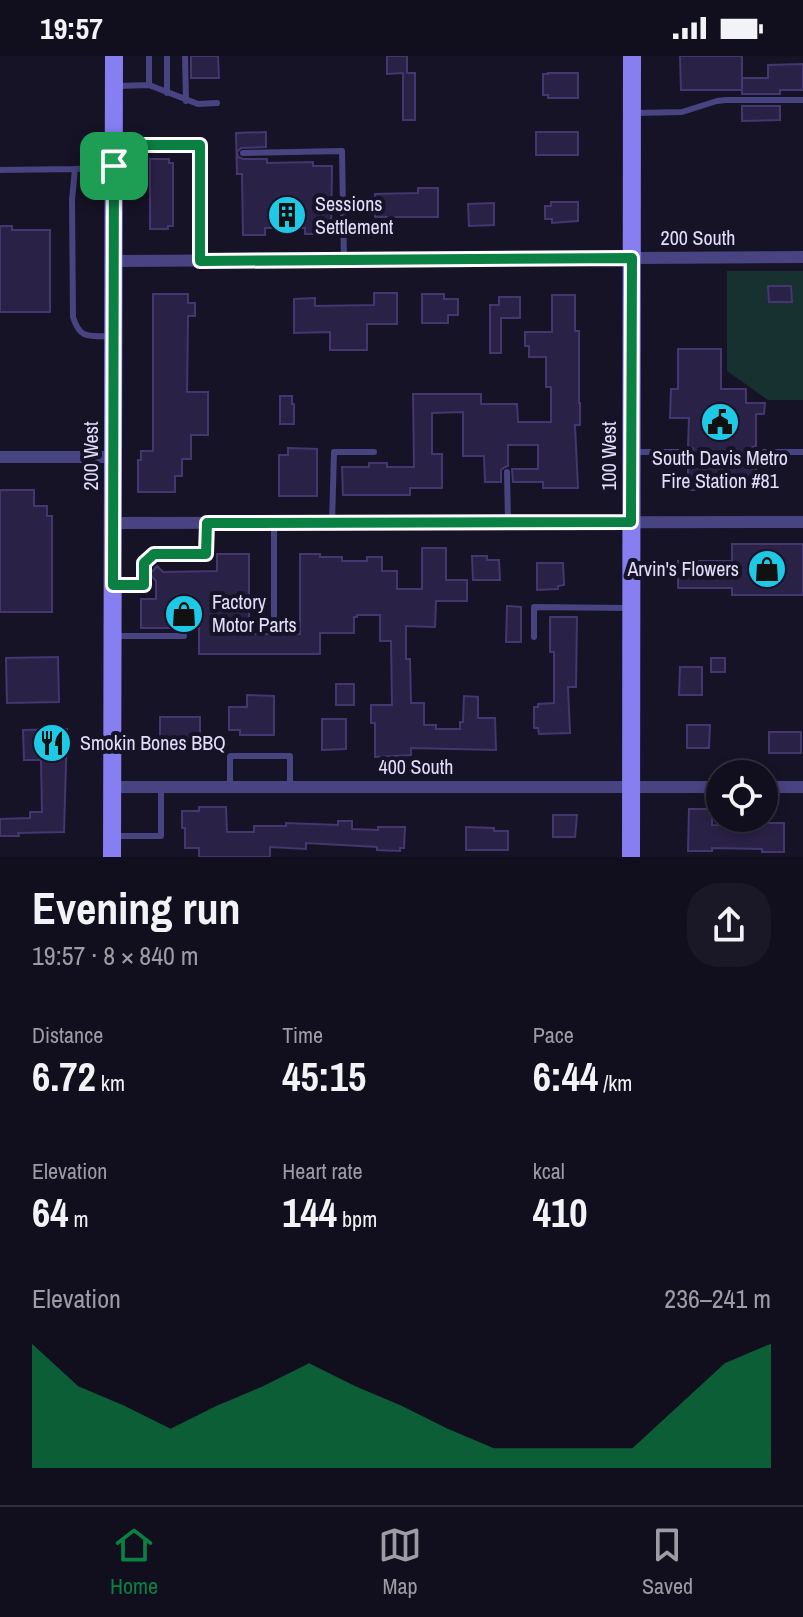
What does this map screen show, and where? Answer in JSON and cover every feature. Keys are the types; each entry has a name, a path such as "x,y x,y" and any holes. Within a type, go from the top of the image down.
{"main road":[{"name":"200 West","path":"112,857 114,56"},
{"name":"100 West","path":"631,857 632,56"}],"street":[{"name":"200 South","path":"113,261 803,257"},
{"path":"0,457 113,457"},
{"path":"113,523 803,522"},
{"name":"400 South","path":"112,787 706,787"},
{"path":"778,787 803,787"}],"lane":[{"path":"149,56 149,85"},
{"path":"167,56 167,93"},
{"path":"185,56 186,101"},
{"path":"114,86 149,85 186,101 217,103"},
{"path":"632,113 682,112 726,100 803,100"},
{"path":"114,145 200,145 200,261"},
{"path":"243,153 342,151 344,260"},
{"path":"0,170 114,166"},
{"path":"75,169 72,200 73,317 82,334 113,336"},
{"path":"332,523 334,452 374,452"},
{"path":"631,452 688,452"},
{"path":"756,452 803,452"},
{"path":"507,472 508,522"},
{"path":"113,585 144,585 144,563 154,554 206,554 207,523"},
{"path":"274,523 274,616"},
{"path":"534,637 534,607 631,608"},
{"path":"113,636 184,636"},
{"path":"230,787 230,756 245,756 290,756 290,787"},
{"path":"112,836 161,836 161,787"}],"green space":[{"path":"727,271 803,271 803,400 768,400 727,371"}],"building":[{"path":"191,56 218,56 219,78 191,78"},
{"path":"387,56 407,56 407,73 415,73 415,120 403,120 403,73 387,74"},
{"path":"680,56 742,56 742,90 681,90"},
{"path":"803,64 803,90 780,90 780,94 742,94 742,78 768,78 768,65"},
{"path":"578,73 578,98 548,98 548,95 543,95 543,74"},
{"path":"742,106 780,106 780,120 742,121"},
{"name":"Sessions Settlement","path":"266,132 266,147 241,148 237,152 238,157 267,159 267,163 313,162 313,166 332,166 331,234 305,234 305,228 265,228 265,235 243,235 242,174 237,174 236,133"},
{"path":"536,132 578,132 578,155 536,155"},
{"path":"150,159 169,159 169,163 173,163 173,226 168,226 168,229 150,229"},
{"path":"418,188 438,188 438,217 375,217 375,194 418,193"},
{"path":"551,202 578,202 578,221 552,223 552,219 545,219 545,206 551,206"},
{"path":"494,203 494,225 469,226 468,204"},
{"path":"0,226 12,226 12,230 50,230 50,312 0,312"},
{"path":"768,286 791,286 792,302 769,302"},
{"path":"374,293 397,293 397,324 367,324 367,350 330,350 330,332 294,333 294,299 315,298 315,306 374,305"},
{"path":"153,294 188,294 188,303 195,303 195,316 188,316 187,392 208,392 208,435 191,435 191,459 182,459 182,476 175,476 175,492 138,492 141,451 153,451"},
{"path":"422,294 444,294 444,299 458,299 458,315 448,315 448,323 422,323"},
{"path":"552,295 575,295 575,331 579,331 580,425 575,425 578,488 543,488 543,482 513,482 512,469 538,469 538,445 508,445 508,466 501,470 501,482 485,482 484,456 463,456 463,412 432,413 432,454 442,454 442,488 410,488 410,495 343,495 342,467 387,463 387,467 414,467 413,394 481,394 481,404 517,404 518,422 551,422 551,387 546,387 546,357 529,357 525,332 552,332"},
{"path":"499,297 520,297 520,318 501,318 501,353 490,353 490,305 499,305"},
{"name":"South Davis Metro Fire Station #81","path":"678,349 721,349 721,389 746,389 746,403 765,403 764,414 756,414 756,446 750,451 751,456 756,458 756,490 688,490 688,458 694,453 693,448 688,446 689,418 670,418 671,389 678,389"},
{"path":"280,396 292,396 294,424 280,424"},
{"path":"288,448 317,449 317,496 279,496 279,455 288,455"},
{"path":"0,490 34,490 34,506 47,506 47,516 52,516 52,612 0,612"},
{"name":"Arvin's Flowers","path":"732,544 803,544 803,595 732,595 732,588 678,588 678,561 732,561"},
{"path":"422,548 446,548 446,580 467,580 467,601 436,601 435,627 406,626 411,703 424,703 424,725 436,725 436,729 460,729 464,696 478,697 478,718 495,718 496,750 411,748 411,755 375,757 375,723 371,723 371,705 392,705 391,641 380,641 380,615 354,617 354,633 320,633 320,654 199,654 199,628 141,628 141,599 156,599 156,581 150,574 157,566 163,572 217,571 217,554 249,554 249,634 300,634 300,554 342,557 342,561 367,561 367,557 382,557 382,571 397,571 397,589 422,589"},
{"path":"472,556 499,560 500,580 473,580"},
{"path":"537,563 563,563 564,585 558,586 558,589 537,590"},
{"path":"507,606 521,607 521,642 506,642"},
{"path":"550,617 577,617 576,687 568,687 570,733 539,734 538,728 534,728 534,707 554,703"},
{"path":"58,657 59,702 7,703 6,658"},
{"path":"711,658 725,658 725,672 711,672"},
{"path":"680,667 702,667 702,695 679,695"},
{"path":"336,684 354,684 354,705 336,705"},
{"path":"247,695 274,696 274,735 240,735 240,730 229,730 229,707 247,707"},
{"path":"160,717 200,717 200,750 160,750"},
{"path":"322,719 346,719 346,749 322,750"},
{"path":"687,725 710,725 709,748 687,748"},
{"path":"67,729 64,832 0,836 0,819 30,818 30,812 42,812 41,760 24,760 23,730"},
{"path":"769,732 801,732 801,753 769,753"},
{"path":"199,807 226,807 227,832 254,832 254,826 286,826 286,823 338,825 338,821 352,821 352,829 405,827 404,848 400,851 377,850 377,847 306,843 306,849 270,847 270,857 199,857 199,848 185,848 182,811 199,811"},
{"path":"689,809 706,809 706,832 778,832 778,823 784,823 784,852 712,848 712,851 688,851"},
{"path":"553,815 577,815 575,837 553,837"},
{"path":"466,827 508,831 508,850 466,850"}],"place":[{"name":"Sessions Settlement","path":"287,215"},
{"name":"South Davis Metro Fire Station #81","path":"720,422"},
{"name":"Arvin's Flowers","path":"767,569"},
{"name":"Factory Motor Parts","path":"184,614"},
{"name":"Smokin Bones BBQ","path":"52,743"}],"route":[{"path":"114,145 200,145 200,261 632,258 631,522 207,523 206,554 154,554 144,563 144,585 113,585 114,166 114,145"}]}
